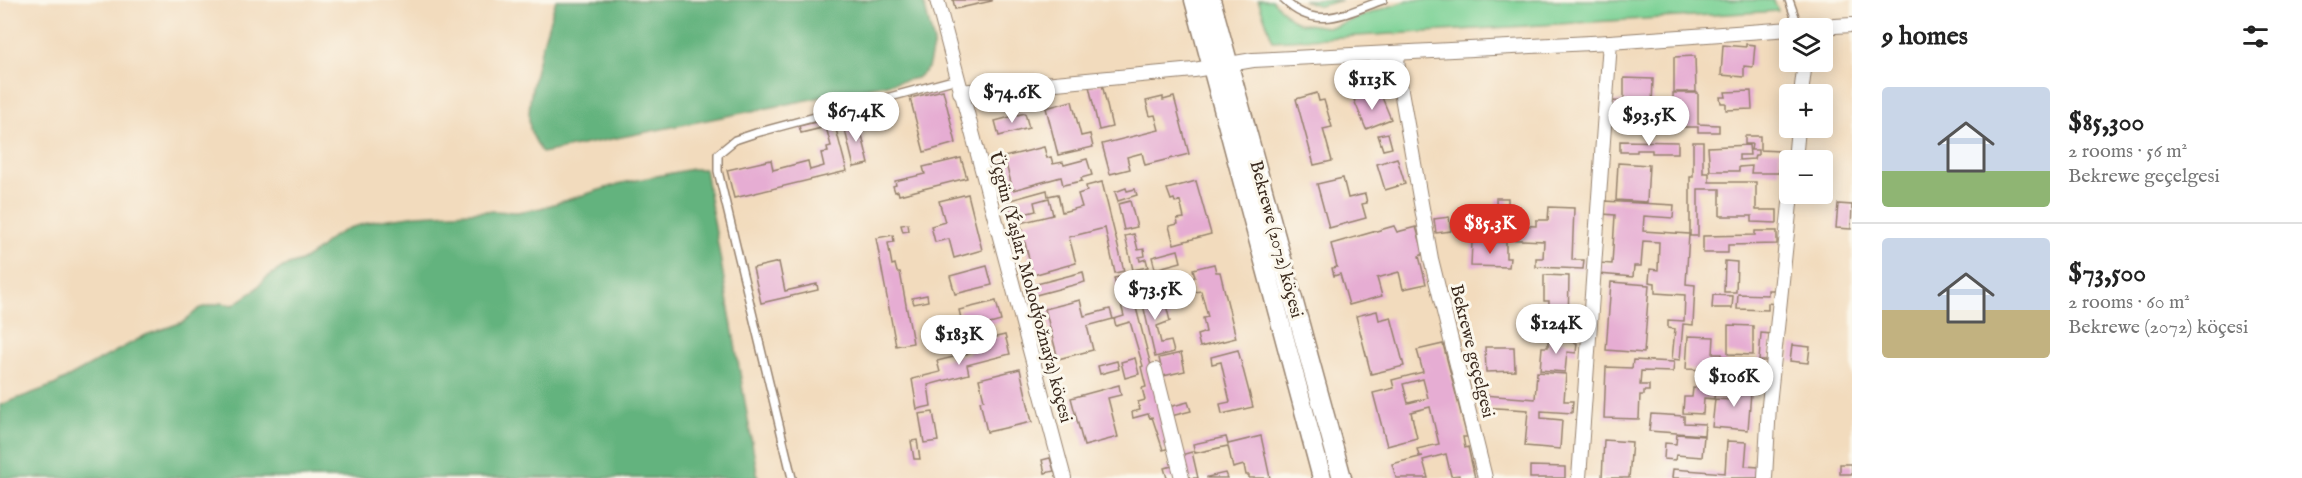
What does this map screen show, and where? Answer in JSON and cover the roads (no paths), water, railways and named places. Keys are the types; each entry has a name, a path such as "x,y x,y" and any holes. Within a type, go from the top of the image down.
{"main road":[{"name":"Bekrewe (2072) köçesi","path":"1194,0 1221,66 1342,478"},
{"name":"Bekrewe (2072) köçesi","path":"1211,0 1221,66 1322,478"}],"street":[{"name":"Üçgün (Ýaşlar, Molodýožnaýa) köçesi","path":"937,0 1064,478"},
{"path":"1833,26 1852,25"},
{"path":"959,86 1221,66 1253,60 1610,42 1779,30"},
{"path":"1579,478 1610,42"},
{"name":"Bekrewe geçelgesi","path":"1397,54 1398,75 1431,259 1485,478"},
{"path":"1765,478 1769,405 1790,204"},
{"path":"1155,370 1182,478"}],"lane":[{"path":"1284,0 1296,11 1318,19 1329,19 1383,0"},
{"path":"1360,8 1366,0"},
{"path":"1789,0 1796,18"},
{"path":"792,478 718,171 718,154 735,140 745,137 959,86"}]}
